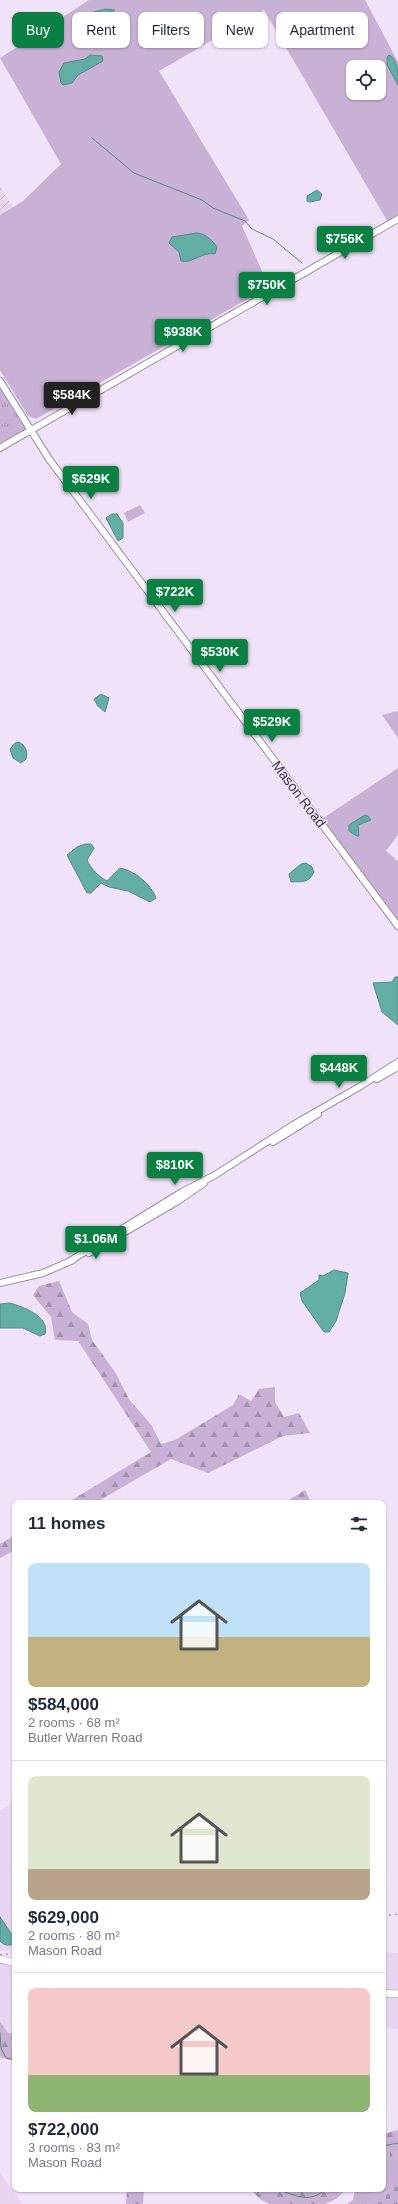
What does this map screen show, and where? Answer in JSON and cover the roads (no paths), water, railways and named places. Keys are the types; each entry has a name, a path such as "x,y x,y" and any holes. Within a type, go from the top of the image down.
{"main road":[{"path":"0,448 398,219"},
{"name":"Mason Road","path":"0,381 30,430 118,553 398,926"},
{"path":"359,1088 398,1062"},
{"path":"0,1283 43,1274 70,1261 182,1192 215,1175 255,1150 310,1120 328,1106 398,1067"},
{"path":"0,1959 12,1962"},
{"path":"386,1993 398,1994"}],"waterway":[{"path":"92,138 134,173 202,200 213,208 245,221 252,229 273,239 302,263"},
{"path":"0,2033 1,2048 6,2058 12,2059"},
{"path":"386,2145 398,2143"},
{"path":"286,2192 303,2197 314,2196 322,2192"}],"railway":[{"path":"386,1916 398,1914"},
{"path":"0,1955 12,1953"}]}
